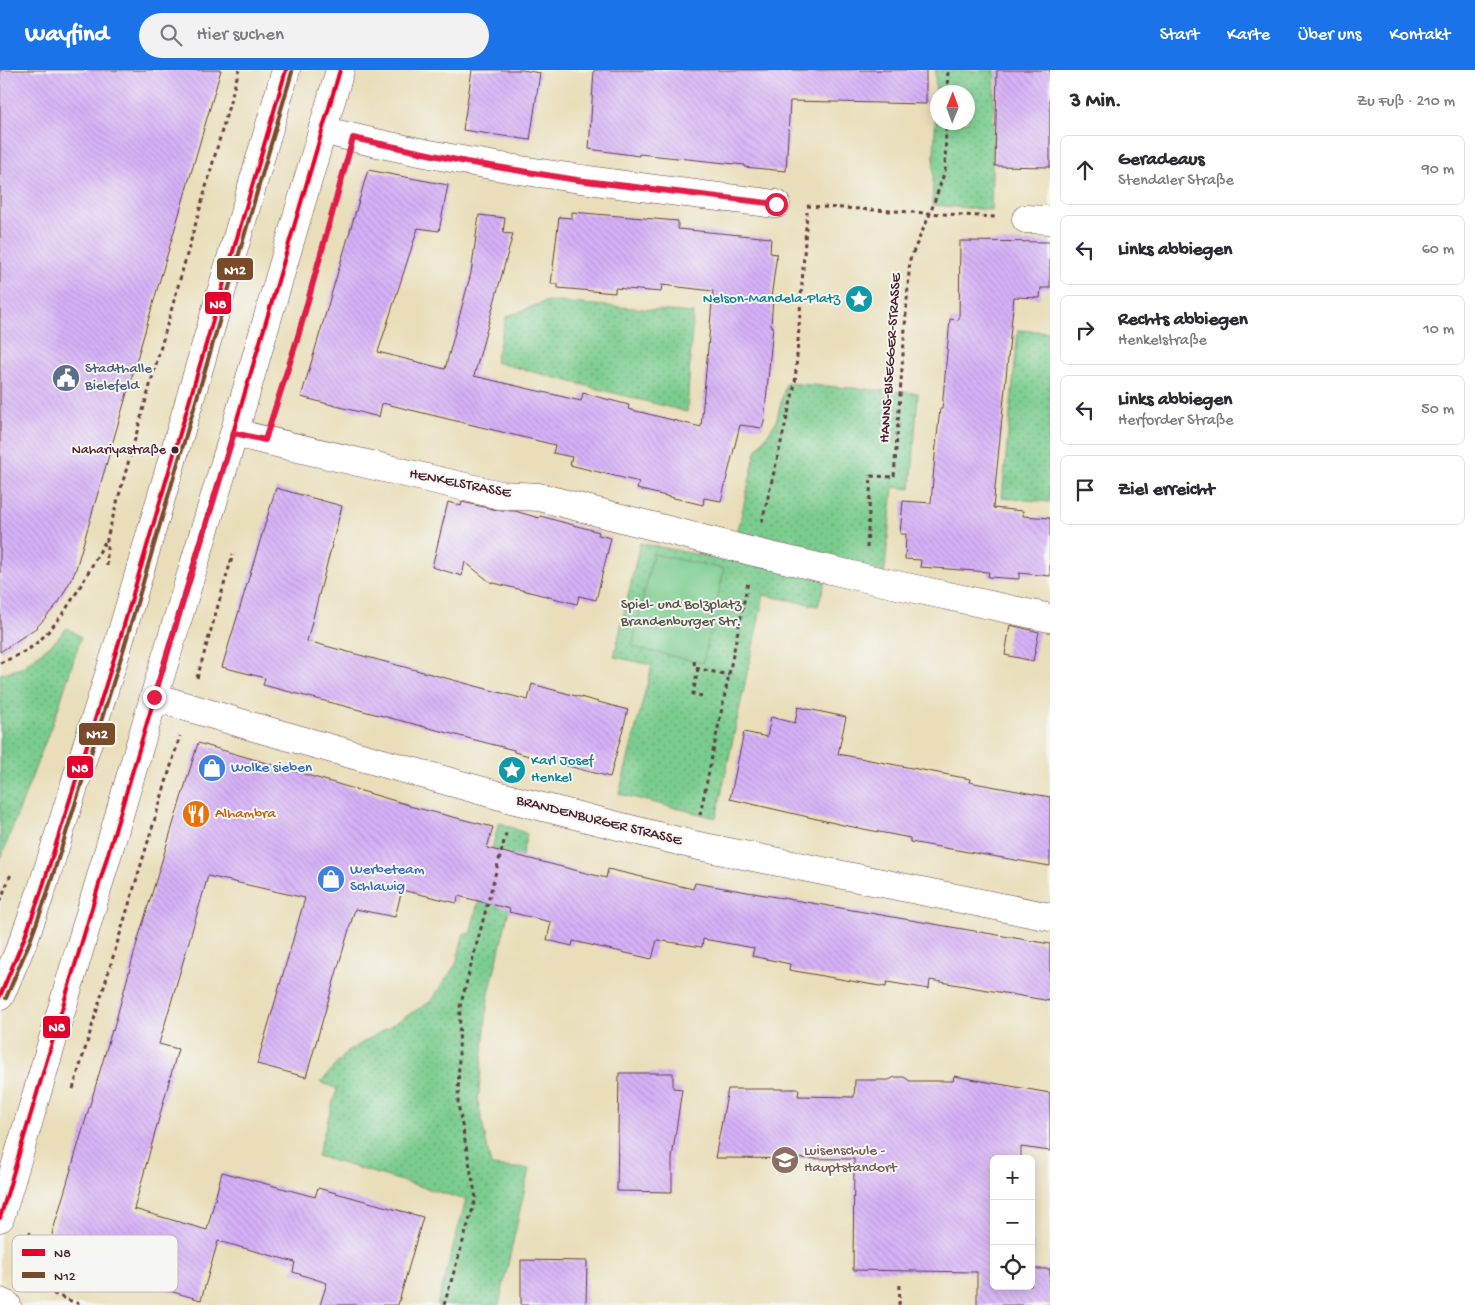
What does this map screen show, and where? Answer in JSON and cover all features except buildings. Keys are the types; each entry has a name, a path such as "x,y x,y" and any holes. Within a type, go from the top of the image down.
{"street":[{"path":"0,996 41,892 117,649 286,70"},
{"path":"0,1218 340,70"},
{"path":"322,130 466,162 577,180 776,204"},
{"name":"HENKELSTRASSE","path":"234,433 500,495 539,497 754,552 1050,618"},
{"name":"BRANDENBURGER STRASSE","path":"154,697 515,800 694,846 1050,917"},
{"path":"0,1302 7,1305"}],"path":[{"path":"0,663 16,656 40,640 67,608 107,538 239,70"},
{"path":"947,85 948,70"},
{"name":"HANNS-BISEGGER-STRASSE","path":"865,578 871,476 894,477 910,259 930,214 945,171 946,130"},
{"path":"694,846 754,552 795,384 808,206 1038,219"},
{"path":"288,367 308,301"},
{"path":"107,538 107,566"},
{"path":"73,1089 189,707 233,552"},
{"path":"694,662 695,668 729,675"},
{"path":"698,668 693,694 702,696"},
{"path":"444,1305 476,1198 458,1104 460,1008 515,800"},
{"path":"0,901 12,873"},
{"path":"30,1235 32,1224"},
{"path":"899,1305 900,1285"},
{"path":"51,1292 76,1304 83,1305"}],"green space":[{"path":"935,70 995,70 991,210 932,205 935,130 975,130 975,85 935,85"},
{"path":"547,301 693,313 687,412 495,362 506,317"},
{"path":"1018,330 1050,332 1050,502 1002,498"},
{"name":"Spiel- und Bolzplatz Brandenburger Str.","path":"786,383 918,393 911,489 893,487 883,588 827,576 818,606 764,595 716,818 619,794 652,665 614,657 640,543 731,561 756,451 776,422"},
{"name":"Spiel- und Bolzplatz Brandenburger Str.","path":"653,554 724,569 703,663 632,647"},
{"path":"67,628 81,637 59,706 0,860 0,674 21,668 54,642"},
{"path":"499,822 527,834 488,998 478,1102 491,1166 529,1169 499,1305 437,1305 466,1200 317,1156 337,1089 321,1082 347,1052 430,1002 456,964 464,933 470,934"}],"transit line":[{"name":"N8","path":"0,996 41,892 117,649 286,70"},
{"name":"N8","path":"0,1218 340,70"},
{"name":"N12","path":"6,998 47,894 123,651 292,72"}],"place":[{"name":"Nelson-Mandela-Platz","path":"859,299"},
{"name":"Stadthalle Bielefeld","path":"66,378"},
{"name":"Nahariyastraße","path":"175,450"},
{"name":"Wolke sieben","path":"212,768"},
{"name":"Karl Josef Henkel","path":"512,770"},
{"name":"Alhambra","path":"196,814"},
{"name":"Werbeteam Schlawig","path":"331,879"},
{"name":"Luisenschule - Hauptstandort","path":"785,1160"}],"route":[{"path":"154,697 234,433 265,440 297,340 353,138 466,162 577,180 776,204"}]}
